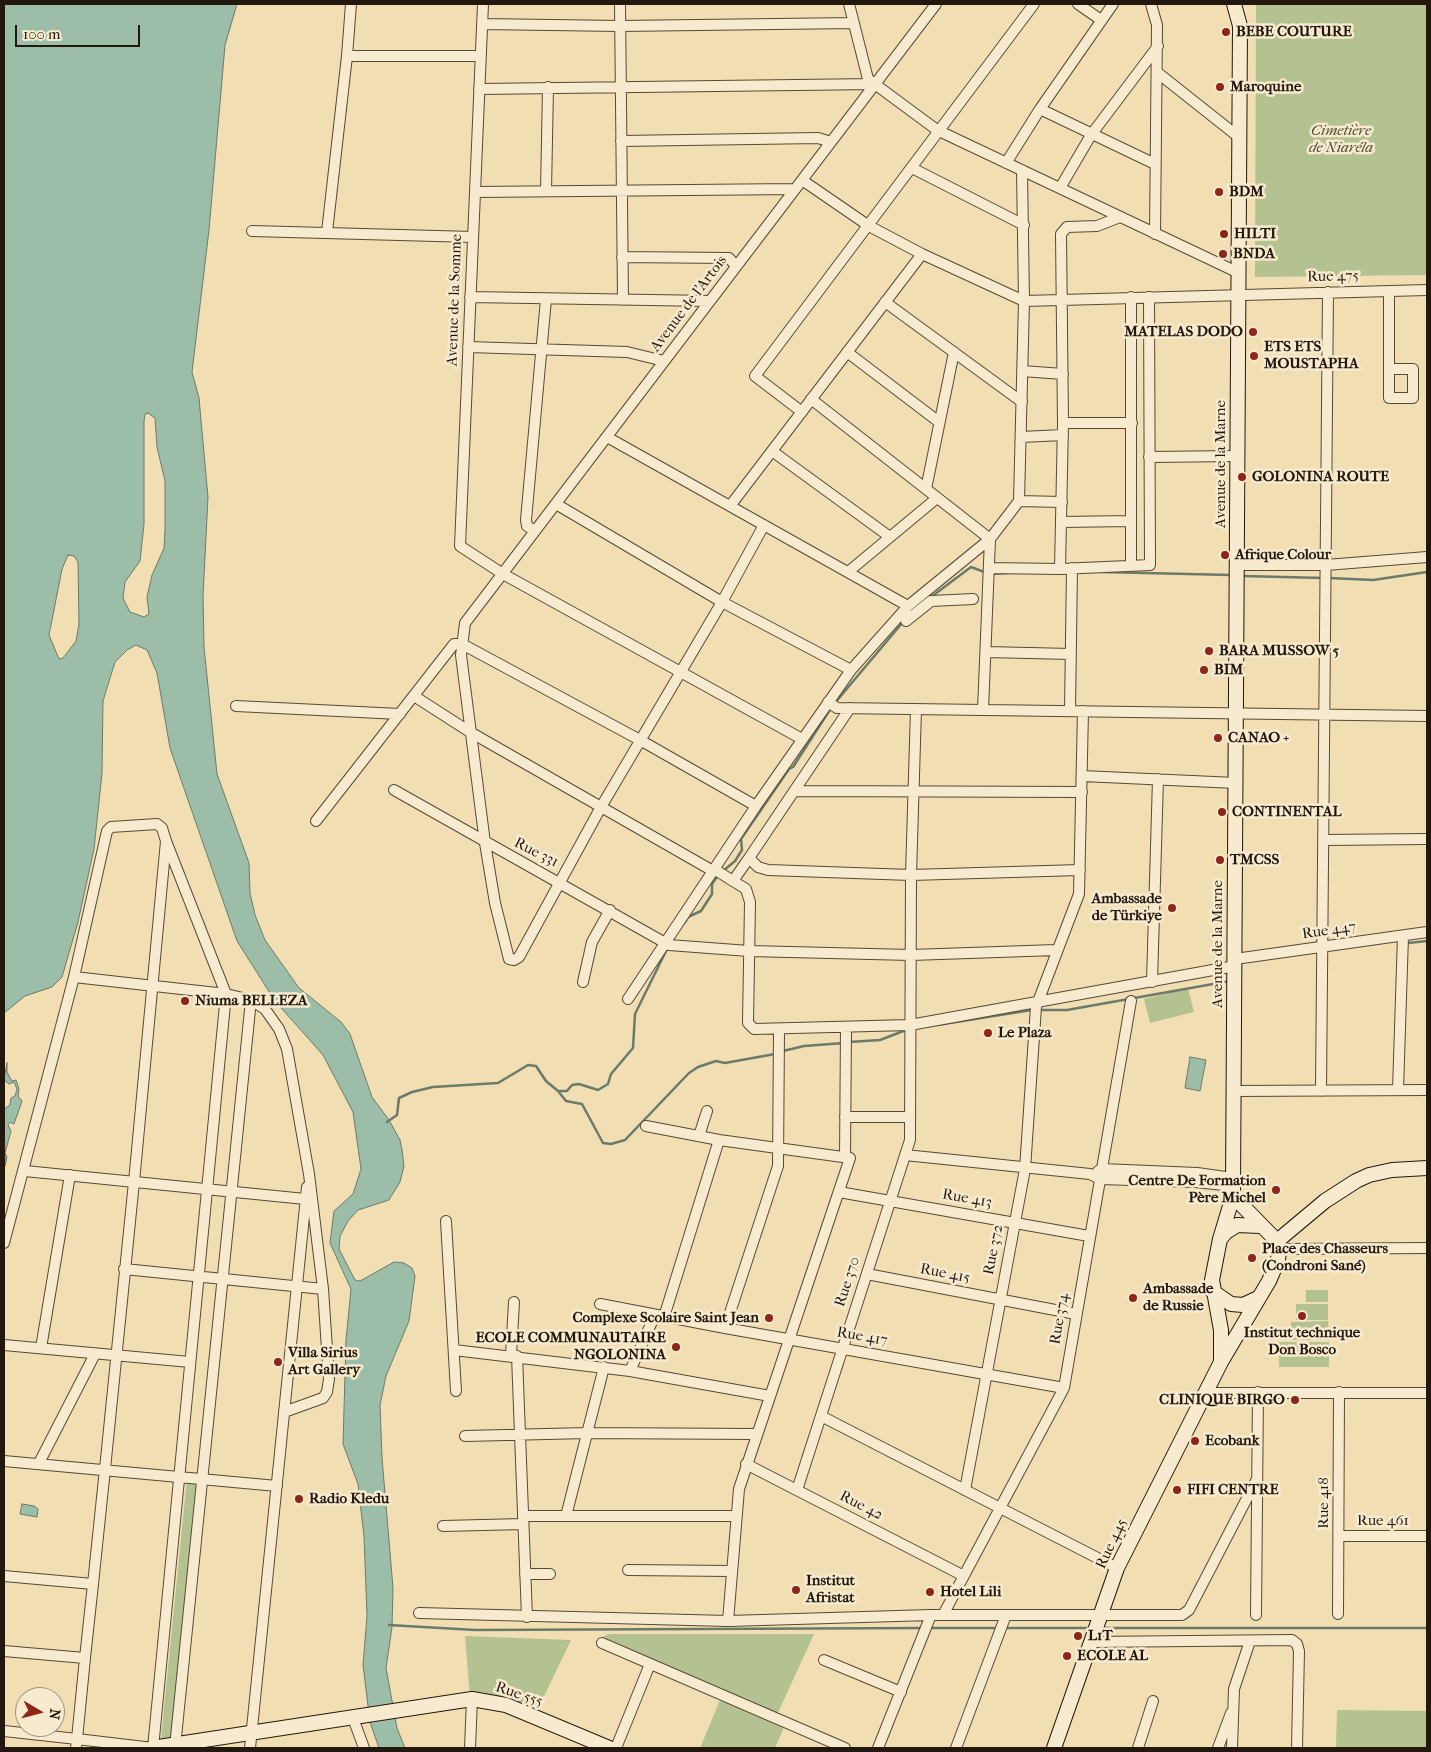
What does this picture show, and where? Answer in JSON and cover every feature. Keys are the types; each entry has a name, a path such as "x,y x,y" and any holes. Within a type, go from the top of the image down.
{"street":[{"path":"327,232 352,4"},
{"name":"Avenue de la Somme","path":"482,4 460,546 503,574"},
{"path":"620,4 623,300"},
{"path":"849,4 872,82 937,130 1239,273"},
{"name":"Avenue de l'Artois","path":"462,644 465,623 795,190 872,82 936,4"},
{"path":"802,412 755,376 912,168 937,130 1034,4"},
{"path":"1078,4 1101,20"},
{"path":"1006,163 1040,109 1113,4"},
{"path":"1151,4 1157,25 1158,46 1155,234"},
{"name":"Avenue de la Marne","path":"1220,1239 1233,1187 1240,138 1240,26 1234,4"},
{"path":"1240,26 1242,4"},
{"path":"482,24 620,26 854,23"},
{"path":"1060,188 1091,135 1158,46"},
{"path":"347,56 480,56"},
{"path":"1158,73 1240,138"},
{"path":"479,88 620,89 872,82"},
{"path":"546,191 548,87"},
{"path":"1040,109 1155,164"},
{"path":"621,141 818,138 831,142"},
{"path":"912,168 1024,225"},
{"path":"906,621 928,597 990,539 1019,501 1024,301 1022,170"},
{"path":"802,180 869,226 922,254 1024,301"},
{"path":"475,192 795,190"},
{"path":"1060,569 1064,374 1061,234 1067,227 1097,226 1120,217"},
{"path":"252,231 283,234 327,232 473,237"},
{"path":"730,506 922,254"},
{"path":"622,257 729,258 736,266"},
{"name":"Rue 475","path":"1024,301 1427,290"},
{"path":"1389,291 1389,369"},
{"path":"1321,1091 1328,292"},
{"path":"470,297 710,301"},
{"path":"1131,297 1131,565"},
{"path":"989,568 1060,569 1150,565 1149,297"},
{"path":"535,531 527,526 526,520 546,298"},
{"path":"885,302 1022,402"},
{"path":"468,347 627,352 664,361"},
{"path":"848,352 939,422"},
{"path":"926,489 954,352"},
{"path":"1022,371 1064,374"},
{"path":"811,399 990,539"},
{"path":"1063,423 1132,424"},
{"path":"1021,437 1063,435"},
{"path":"607,437 908,606"},
{"path":"772,451 890,537"},
{"path":"1150,457 1238,456"},
{"path":"848,572 937,498"},
{"path":"1019,501 1062,502"},
{"path":"556,504 722,602 851,670"},
{"path":"1061,522 1132,521"},
{"path":"462,644 461,655 485,844 495,903 510,959 514,960 519,957 601,807 722,602 764,525"},
{"path":"983,710 990,539"},
{"path":"1237,565 1326,565 1427,557"},
{"path":"1070,711 1072,568"},
{"path":"503,574 802,739"},
{"path":"628,999 671,945 714,870 802,739 832,704 851,670 908,606 928,597 973,600"},
{"path":"316,821 454,644 462,644 640,740 756,806"},
{"path":"986,652 1071,654"},
{"name":"Rue 447","path":"414,696 470,732 746,889 750,902 748,1023 754,1029 779,1030 910,1025 1037,1008 1235,963 1323,947 1427,932"},
{"path":"832,704 850,708 1427,716"},
{"path":"236,706 400,714"},
{"path":"733,881 850,708"},
{"name":"Rue 370","path":"797,1490 910,1140 911,875 916,709"},
{"name":"Rue 372","path":"965,1490 1025,1169 1037,1008 1056,950 1079,894 1083,711"},
{"path":"1082,776 1236,783"},
{"path":"1152,982 1158,779"},
{"name":"Rue 331","path":"394,790 485,844 560,882 671,945"},
{"path":"795,791 914,793 1082,792"},
{"path":"4,1243 74,977 108,828 157,824 162,828 226,994 152,1748 77,1744 4,1731"},
{"path":"1324,840 1427,839"},
{"path":"77,1744 134,1182 166,841"},
{"path":"749,858 758,867 768,870 911,875 1080,870"},
{"path":"583,982 592,942 610,910"},
{"path":"1398,1090 1403,936"},
{"path":"671,945 749,951 911,955 1056,950"},
{"path":"74,977 226,994 250,1000 265,1009 279,1029 287,1049 308,1168 323,1289 329,1379 327,1392 323,1398 284,1412"},
{"path":"175,1747 250,1000"},
{"name":"Rue 374","path":"943,1615 962,1575 1064,1388 1090,1236 1097,1174 1131,1001"},
{"path":"845,1158 846,1027"},
{"path":"725,1328 778,1166 779,1030"},
{"path":"1234,1091 1427,1090"},
{"path":"699,1136 707,1111"},
{"path":"845,1117 910,1117"},
{"path":"646,1126 719,1140 850,1158 739,1489 728,1621"},
{"path":"630,1371 659,1316 719,1140"},
{"path":"905,1155 1025,1169 1097,1174 1197,1174 1233,1187 1260,1226 1278,1245 1278,1260 1270,1281 1258,1298 1243,1305 1231,1304 1212,1290"},
{"path":"251,1741 308,1168"},
{"path":"1278,1245 1337,1192 1368,1175 1407,1168 1427,1168"},
{"path":"24,1171 305,1199"},
{"path":"41,1348 70,1175"},
{"name":"Rue 413","path":"839,1192 1090,1236"},
{"path":"446,1221 456,1391"},
{"path":"1221,1362 1221,1330 1212,1290 1212,1280 1220,1239 1226,1232 1237,1225 1260,1226"},
{"path":"1278,1245 1427,1248"},
{"path":"124,1269 323,1289"},
{"name":"Rue 415","path":"867,1274 1076,1314"},
{"name":"Rue 445","path":"1054,1748 1098,1619 1118,1568 1221,1362 1258,1298"},
{"path":"514,1302 514,1356 520,1435 527,1617"},
{"name":"Rue 417","path":"600,1304 1064,1388"},
{"path":"4,1345 190,1362"},
{"path":"454,1350 604,1367 770,1396"},
{"path":"39,1463 95,1354"},
{"path":"566,1516 604,1367"},
{"path":"1256,1615 1258,1392"},
{"name":"Rue 418","path":"1338,1614 1339,1392"},
{"path":"1205,1393 1427,1393"},
{"path":"821,1416 1118,1568"},
{"path":"465,1436 587,1433 756,1434"},
{"path":"4,1461 277,1486"},
{"name":"Rue 42","path":"746,1464 962,1575"},
{"path":"419,1613 728,1621 931,1615 1006,1615 1098,1619 1182,1616 1188,1610 1257,1479"},
{"path":"443,1526 566,1516 736,1516"},
{"name":"Rue 461","path":"1339,1536 1427,1536"},
{"path":"628,1570 731,1571"},
{"path":"525,1574 550,1574"},
{"path":"4,1576 93,1584"},
{"path":"878,1748 931,1615"},
{"path":"956,1748 1006,1615"},
{"path":"1091,1640 1292,1640 1297,1644 1299,1651 1297,1748"},
{"path":"1232,1748 1234,1689 1250,1641"},
{"path":"602,1643 845,1748"},
{"path":"4,1651 85,1658"},
{"path":"824,1660 901,1692"},
{"path":"616,1748 650,1664"},
{"path":"470,1748 472,1699"},
{"name":"Rue 555","path":"152,1748 251,1741 360,1717 472,1699 506,1705 609,1748"},
{"path":"1138,1748 1153,1701"},
{"path":"1218,1748 1234,1705"},
{"path":"360,1717 364,1748"}],"green space":[{"name":"Cimetière de Niaréla","path":"1256,4 1427,4 1427,275 1255,277"},
{"path":"1188,988 1194,1012 1150,1023 1144,999"},
{"path":"1306,1290 1328,1290 1328,1302 1306,1302"},
{"path":"1296,1304 1328,1304 1328,1320 1296,1320"},
{"path":"1328,1321 1329,1340 1291,1340 1291,1322"},
{"path":"1279,1342 1329,1342 1329,1367 1279,1367"},
{"path":"187,1478 198,1478 170,1748 160,1748"},
{"path":"608,1634 814,1634 777,1715 603,1637"},
{"path":"465,1636 571,1640 537,1711 470,1697"},
{"path":"720,1700 784,1727 775,1748 700,1748"},
{"path":"1337,1710 1427,1711 1427,1748 1336,1748"}],"shaded area":[{"path":"4,4 237,4 225,45 209,230 192,372 199,398 208,497 203,596 204,647 217,774 249,863 250,893 255,915 265,940 299,988 341,1022 350,1034 372,1097 389,1120 400,1140 402,1150 404,1166 400,1182 389,1200 358,1210 348,1221 340,1236 339,1249 355,1280 360,1281 394,1262 404,1263 412,1268 415,1276 409,1321 386,1376 380,1405 382,1458 393,1588 392,1627 386,1668 397,1728 405,1748 379,1748 370,1722 363,1665 367,1616 364,1536 358,1484 343,1444 346,1340 351,1289 330,1243 334,1211 353,1194 361,1169 353,1112 323,1055 275,1001 237,941 170,748 157,673 147,650 136,645 127,650 115,662 103,701 102,773 94,849 78,922 62,977 52,987 25,996 4,1013","holes":["148,413 155,418 157,447 165,481 165,530 164,548 152,575 147,597 149,614 144,617 130,612 123,598 125,582 140,561 144,524 144,421 145,414","68,555 74,556 78,562 79,624 76,641 63,658 59,659 49,635 62,569"]},
{"path":"1190,1057 1206,1060 1200,1091 1185,1088"},
{"path":"7,1063 7,1072 12,1081 16,1080 19,1089 18,1096 22,1101 14,1124 10,1122 8,1125 11,1131 5,1153 7,1157 5,1166 4,1109 10,1105 11,1098 15,1096 17,1089 14,1082 9,1084 4,1080"},
{"path":"22,1504 34,1506 38,1509 37,1517 20,1514"}],"waterway":[{"path":"931,597 971,567 987,573"},
{"path":"1102,572 1231,575"},
{"path":"1329,578 1373,580 1427,572"},
{"path":"992,574 1009,573"},
{"path":"1242,576 1324,578"},
{"path":"834,704 903,622"},
{"path":"723,871 735,861 742,850 741,839 789,769 793,767 831,708"},
{"path":"685,922 688,917 701,911 712,894 712,884 719,874"},
{"path":"1408,943 1427,941"},
{"path":"387,1122 397,1115 399,1098 412,1092 433,1087 498,1083 528,1065 536,1066 546,1081 558,1091 567,1091 572,1085 579,1084 598,1090 608,1084 611,1074 633,1048 635,1014 668,947"},
{"path":"1038,1010 1067,1010 1230,981"},
{"path":"937,1025 1032,1010"},
{"path":"849,1042 880,1040 906,1030"},
{"path":"783,1051 804,1046 844,1043"},
{"path":"558,1091 566,1101 582,1104 603,1143 611,1144 625,1140 689,1073 698,1067 716,1061 725,1063 775,1054"},
{"path":"389,1625 475,1630 923,1628"},
{"path":"929,1628 998,1628"},
{"path":"1004,1628 1091,1628"},
{"path":"1101,1628 1427,1628"}],"place":[{"name":"BEBE COUTURE","path":"1226,32"},
{"name":"Maroquine","path":"1220,87"},
{"name":"BDM","path":"1219,192"},
{"name":"HILTI","path":"1224,234"},
{"name":"BNDA","path":"1223,254"},
{"name":"MATELAS DODO","path":"1253,332"},
{"name":"ETS ETS MOUSTAPHA","path":"1254,356"},
{"name":"GOLONINA ROUTE","path":"1242,477"},
{"name":"Afrique Colour","path":"1225,555"},
{"name":"BARA MUSSOW 5","path":"1209,651"},
{"name":"BIM","path":"1204,670"},
{"name":"CANAO +","path":"1218,738"},
{"name":"CONTINENTAL","path":"1222,812"},
{"name":"TMCSS","path":"1220,860"},
{"name":"Ambassade de Türkiye","path":"1172,908"},
{"name":"Niuma BELLEZA","path":"185,1001"},
{"name":"Le Plaza","path":"988,1033"},
{"name":"Centre De Formation Père Michel","path":"1276,1190"},
{"name":"Place des Chasseurs (Condroni Sané)","path":"1252,1258"},
{"name":"Ambassade de Russie","path":"1133,1298"},
{"name":"Institut technique Don Bosco","path":"1302,1316"},
{"name":"Complexe Scolaire Saint Jean","path":"769,1318"},
{"name":"ECOLE COMMUNAUTAIRE NGOLONINA","path":"676,1347"},
{"name":"Villa Sirius Art Gallery","path":"278,1362"},
{"name":"CLINIQUE BIRGO","path":"1295,1400"},
{"name":"Ecobank","path":"1195,1441"},
{"name":"FIFI CENTRE","path":"1177,1490"},
{"name":"Radio Kledu","path":"299,1499"},
{"name":"Institut Afristat","path":"796,1590"},
{"name":"Hotel Lili","path":"930,1592"},
{"name":"L1T","path":"1078,1636"},
{"name":"ECOLE AL","path":"1067,1656"}]}
